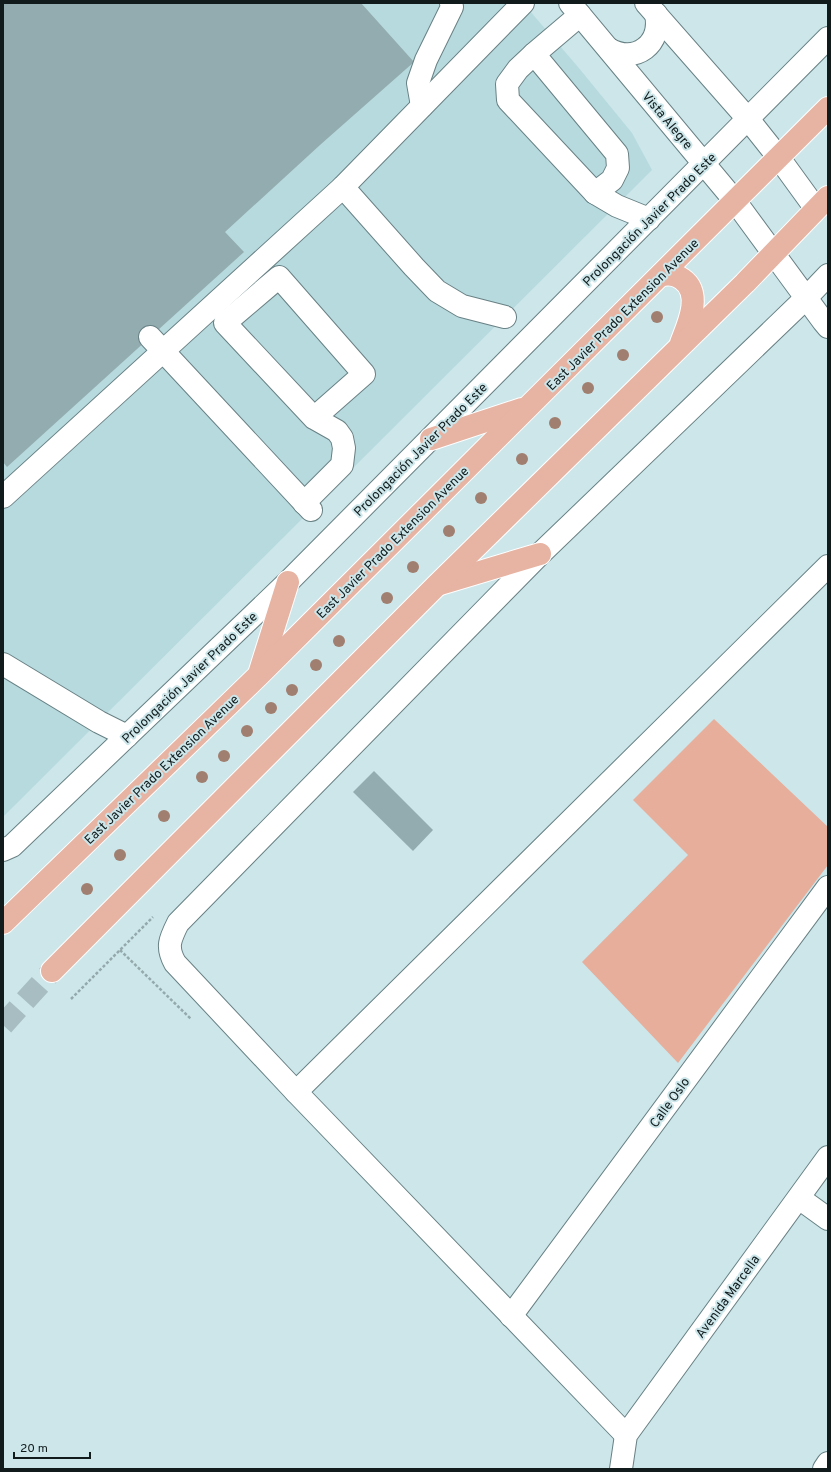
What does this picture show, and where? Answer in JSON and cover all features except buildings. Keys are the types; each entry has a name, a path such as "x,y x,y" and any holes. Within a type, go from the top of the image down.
{"main road":[{"path":"779,158 828,108"},
{"name":"East Javier Prado Extension Avenue","path":"3,923 260,674 779,158"},
{"path":"52,971 437,585 745,283 822,203"},
{"path":"661,276 668,274 677,276 684,280 690,287 693,296 690,320 679,348"},
{"path":"431,439 527,408"},
{"path":"437,585 540,554"},
{"path":"260,674 288,582"}],"street":[{"path":"422,106 418,83 426,60 452,7 451,3"},
{"path":"3,497 156,345 343,187 522,3"},
{"path":"609,49 624,55 633,54 648,46 657,31 658,22 651,8"},
{"path":"651,8 748,119 779,158 822,203"},
{"path":"575,9 534,54 518,69 507,84 508,100 595,193 617,206 649,219"},
{"name":"Vista Alegre","path":"575,9 735,201 828,327"},
{"name":"Prolongación Javier Prado Este","path":"3,850 12,846 288,582 828,38"},
{"path":"534,54 617,154 618,168 612,180 595,193"},
{"path":"343,187 437,291 462,306 505,316"},
{"path":"621,1469 626,1434 510,1316 175,963 169,953 170,941 178,923 540,554 806,298 828,275"},
{"path":"156,345 307,507 342,465 344,448 342,438 337,431 314,418 225,324 279,277 364,374 314,418"},
{"path":"296,1092 828,566"},
{"path":"3,664 99,722 127,736"},
{"name":"Calle Oslo","path":"510,1316 828,887"},
{"name":"Avenida Marcella","path":"626,1434 828,1157"},
{"path":"798,1198 828,1219"},
{"path":"824,1469 828,1463"}],"path":[{"path":"71,999 158,912"},
{"path":"120,950 146,976"}],"shaded area":[{"path":"3,3 523,3 632,133 652,170 3,817"},
{"path":"714,719 828,827 828,865 678,1063 582,962 688,855 633,800"}],"tunnel":[{"path":"3,1025 52,971"}]}
